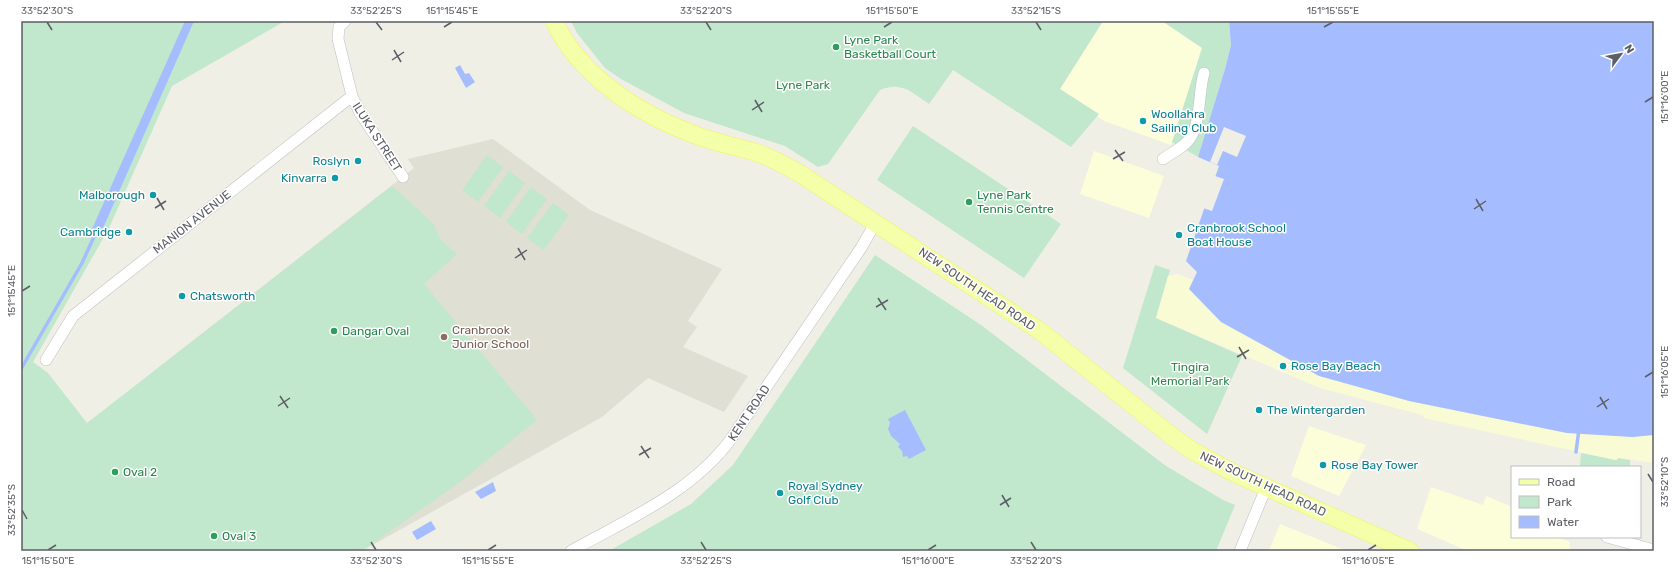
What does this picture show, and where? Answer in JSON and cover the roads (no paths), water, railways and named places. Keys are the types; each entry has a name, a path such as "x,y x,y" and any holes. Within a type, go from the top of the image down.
{"main road":[{"name":"NEW SOUTH HEAD ROAD","path":"554,21 566,43 581,62 623,98 667,124 691,134 775,160 823,187 1040,331 1173,437 1213,462 1266,488 1410,551"}],"street":[{"name":"ILUKA STREET","path":"342,24 338,43 352,96 360,113 403,177"},
{"path":"1163,159 1187,143 1196,124 1201,83 1204,72"},
{"name":"MANION AVENUE","path":"46,360 73,316 82,308 352,96"},
{"name":"KENT ROAD","path":"571,551 677,492 691,482 718,455 731,439 861,248 876,222"},
{"path":"1240,551 1266,488"},
{"path":"1611,538 1654,550"}],"water":[{"path":"185,21 194,21 100,235 92,229"},
{"path":"1229,21 1654,21 1654,435 1632,437 1567,433 1409,401 1319,376 1221,322 1189,289 1197,272 1186,261 1219,166 1198,157 1231,45"},
{"path":"460,65 465,74 469,73 475,82 466,88 455,68"},
{"path":"905,410 926,450 909,459 907,456 903,457 902,451 898,447 900,444 891,436 888,429 890,423 888,419"},
{"path":"493,482 496,491 481,499 475,492"},
{"path":"431,521 436,529 417,540 412,532"}],"waterway":[{"path":"21,369 82,263 98,228"},
{"path":"1576,452 1579,429"}],"place":[{"name":"Lyne Park Basketball Court","path":"836,47"},
{"name":"Woollahra Sailing Club","path":"1143,121"},
{"name":"Roslyn","path":"358,161"},
{"name":"Kinvarra","path":"335,178"},
{"name":"Malborough","path":"153,195"},
{"name":"Lyne Park Tennis Centre","path":"969,202"},
{"name":"Cambridge","path":"129,232"},
{"name":"Cranbrook School Boat House","path":"1179,235"},
{"name":"Chatsworth","path":"182,296"},
{"name":"Dangar Oval","path":"334,331"},
{"name":"Cranbrook Junior School","path":"444,337"},
{"name":"Rose Bay Beach","path":"1283,366"},
{"name":"The Wintergarden","path":"1259,410"},
{"name":"Rose Bay Tower","path":"1323,465"},
{"name":"Oval 2","path":"115,472"},
{"name":"Royal Sydney Golf Club","path":"780,493"},
{"name":"Oval 3","path":"214,536"}],"park label":[{"name":"Lyne Park","path":"803,85"},
{"name":"Tingira Memorial Park","path":"1190,374"}]}
